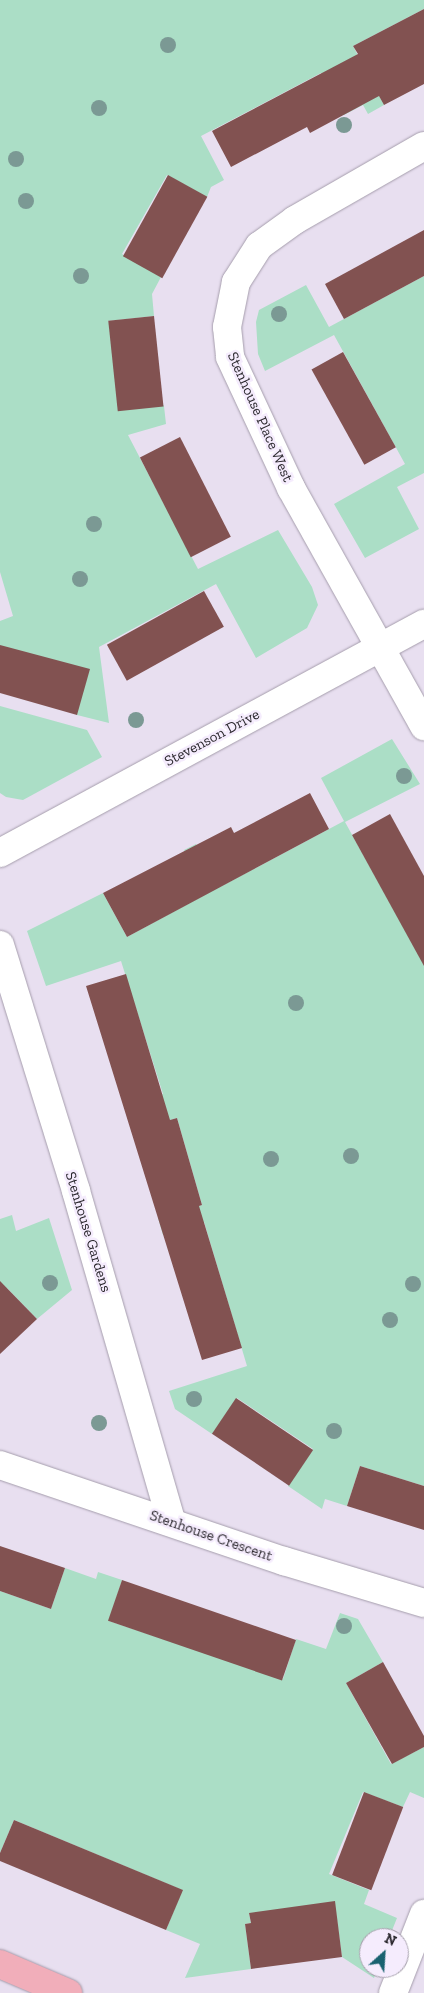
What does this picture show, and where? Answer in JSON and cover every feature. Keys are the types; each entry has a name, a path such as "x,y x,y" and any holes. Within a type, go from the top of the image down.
{"main road":[{"path":"0,1964 68,1993"}],"street":[{"name":"Stenhouse Place West","path":"424,146 295,220 259,246 236,282 227,327 230,357 291,488 424,726"},
{"name":"Stevenson Drive","path":"0,853 424,624"},
{"name":"Stenhouse Gardens","path":"0,945 79,1200 171,1521"},
{"name":"Stenhouse Crescent","path":"0,1465 171,1521 284,1561 424,1603"},
{"path":"393,1993 424,1914"}],"green space":[{"path":"0,0 424,0 424,9 353,46 384,105 368,114 363,105 344,115 321,73 201,136 224,180 211,187 207,197 167,175 122,254 161,277 152,294 154,316 108,321 164,406 166,424 128,435 198,569 278,530 312,587 318,605 307,628 256,658 216,584 99,647 109,723 77,715 0,645 0,621 13,616 0,572"},
{"path":"424,276 424,473 397,487 419,529 365,558 334,504 405,464 334,335 265,371 258,354 256,322 259,310 306,285 329,327"},
{"path":"0,706 87,730 102,757 23,800 6,797 0,793"},
{"path":"392,739 420,784 345,822 406,932 424,943 424,1486 360,1466 347,1506 325,1499 322,1509 288,1486 313,1449 237,1398 212,1434 175,1409 169,1391 247,1366 204,1222 163,1235 158,1218 202,1205 177,1118 132,1131 125,1106 163,1094 121,961 46,986 27,931 103,893 127,937 208,893 184,850 196,844 220,887 344,821 321,778"},
{"path":"12,1215 16,1231 49,1218 72,1290 37,1319 7,1288 0,1293 0,1219"},
{"path":"65,1568 96,1579 98,1572 122,1580 109,1621 283,1679 296,1639 326,1649 340,1613 358,1619 383,1662 346,1683 391,1764 424,1747 424,1798 410,1792 403,1807 363,1792 329,1874 369,1890 364,1904 397,1918 393,1928 359,1928 359,1968 342,1957 336,1913 249,1913 251,1923 245,1924 251,1969 185,1978 200,1944 166,1930 182,1890 14,1820 0,1853 0,1591 51,1609"}],"building":[{"path":"424,9 424,84 384,105 379,96 310,133 307,127 231,167 212,131 358,54 353,46"},
{"path":"168,175 207,197 162,278 123,256"},
{"path":"424,230 424,276 344,319 325,284"},
{"path":"154,316 164,407 118,411 108,321"},
{"path":"343,352 396,447 364,465 312,369"},
{"path":"180,437 231,537 191,557 140,457"},
{"path":"204,591 224,627 127,681 107,645"},
{"path":"0,645 90,669 77,715 0,693"},
{"path":"310,793 329,829 127,937 103,893 231,827 234,833"},
{"path":"390,814 424,876 424,966 352,835"},
{"path":"126,974 170,1120 177,1118 202,1205 199,1206 242,1348 202,1360 86,986"},
{"path":"0,1281 37,1319 0,1354"},
{"path":"236,1398 313,1450 289,1486 212,1434"},
{"path":"360,1466 424,1486 424,1530 347,1506"},
{"path":"0,1546 65,1568 51,1609 0,1591"},
{"path":"122,1580 296,1640 282,1681 108,1621"},
{"path":"383,1662 424,1736 424,1747 392,1764 346,1683"},
{"path":"364,1792 403,1807 371,1890 332,1875"},
{"path":"14,1820 183,1890 166,1930 0,1861 0,1853"},
{"path":"335,1901 342,1957 251,1969 245,1924 251,1923 249,1913"}]}
